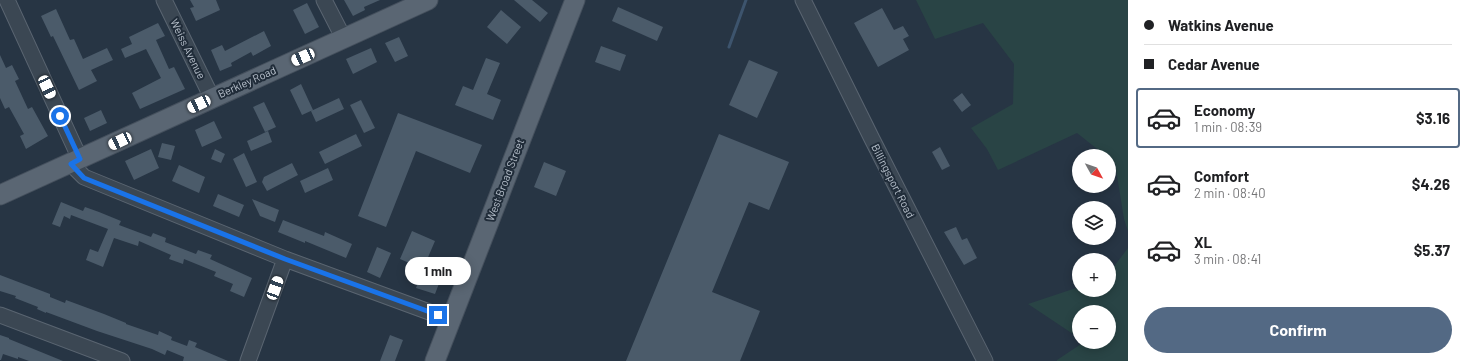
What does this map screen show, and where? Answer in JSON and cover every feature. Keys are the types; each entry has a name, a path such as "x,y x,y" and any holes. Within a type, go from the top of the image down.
{"main road":[{"name":"Berkley Road","path":"0,195 428,0"},
{"name":"West Broad Street","path":"435,361 575,0"}],"street":[{"path":"7,0 84,178 285,259 451,320"},
{"name":"Weiss Avenue","path":"164,0 212,98"},
{"path":"324,0 344,39"},
{"name":"Billingsport Road","path":"803,0 874,145 985,361"},
{"path":"248,361 285,259"},
{"path":"0,315 92,356 122,361"}],"green space":[{"path":"916,0 1128,0 1128,231 1124,219 1116,169 1116,149 1097,149 1077,133 998,170 987,149 971,128 1013,104 1014,64 983,23 935,39"},
{"path":"1128,248 1128,361 1057,361 1074,349 1116,349 1116,305 1072,305 1072,333 1028,304 1072,289 1072,297 1116,297 1116,264"}],"building":[{"path":"190,0 216,0 220,10 196,21 190,8 194,7"},
{"path":"344,0 380,0 364,7 365,10 353,16"},
{"path":"514,0 532,0 548,13 540,22"},
{"path":"307,3 319,27 305,34 293,10"},
{"path":"618,7 663,27 657,41 612,21"},
{"path":"882,8 894,30 903,26 909,36 903,39 909,50 878,67 854,23"},
{"path":"56,9 70,40 74,39 83,59 107,48 113,60 91,70 97,81 79,90 53,36 51,37 41,16"},
{"path":"501,10 521,27 507,44 487,27"},
{"path":"158,23 165,36 156,40 169,69 174,67 185,89 140,109 132,93 161,78 146,49 125,58 121,49 132,44 129,37"},
{"path":"264,31 271,46 253,56 251,52 231,63 232,66 220,71 211,50 222,45 225,51"},
{"path":"399,37 408,56 395,62 385,43"},
{"path":"601,46 626,55 620,71 595,62"},
{"path":"371,48 377,62 353,74 346,59"},
{"path":"0,55 6,68 12,65 19,79 15,81 28,109 32,107 48,136 26,149 20,136 24,134 9,107 5,109 0,98"},
{"path":"486,58 500,63 487,94 501,100 493,120 455,105 463,86 473,90"},
{"path":"749,60 778,72 757,118 729,105"},
{"path":"301,84 313,110 302,115 290,90"},
{"path":"962,93 971,105 962,112 953,100"},
{"path":"339,98 344,109 316,122 311,111"},
{"path":"361,100 375,128 364,133 350,105"},
{"path":"264,102 276,127 265,132 253,107"},
{"path":"101,110 107,123 90,131 84,118"},
{"path":"398,113 482,145 470,173 416,151 386,227 358,216"},
{"path":"214,121 222,138 202,147 195,130"},
{"path":"268,131 272,142 251,151 247,141"},
{"path":"356,134 362,146 325,164 319,152"},
{"path":"719,134 789,162 769,210 749,202 712,292 760,311 740,361 626,361"},
{"path":"162,143 175,146 171,160 158,157"},
{"path":"940,147 950,166 942,170 932,152"},
{"path":"151,149 159,168 134,180 125,161"},
{"path":"215,149 225,154 221,163 211,159"},
{"path":"244,153 257,182 246,187 233,159"},
{"path":"544,162 566,171 556,196 534,187"},
{"path":"292,163 298,175 267,191 262,182 264,177"},
{"path":"179,165 205,177 199,193 172,181"},
{"path":"328,168 333,180 305,193 300,181"},
{"path":"218,194 244,205 239,217 213,206"},
{"path":"252,199 279,210 275,222 260,216"},
{"path":"61,202 83,211 85,207 99,212 121,221 119,225 151,237 153,233 166,238 165,242 196,254 198,250 212,255 210,259 252,278 244,297 230,291 233,284 214,276 216,272 184,259 183,264 169,259 171,255 139,241 138,246 114,238 103,267 86,260 90,249 98,252 108,229 71,215 70,219 64,216 60,227 52,224"},
{"path":"283,220 324,236 325,232 352,244 346,258 305,241 305,243 278,232"},
{"path":"956,227 962,240 967,238 977,258 964,265 944,232"},
{"path":"412,231 435,241 423,269 400,259"},
{"path":"377,247 391,253 380,278 367,272"},
{"path":"0,275 50,294 50,297 65,303 66,300 158,335 159,331 172,337 171,340 187,346 189,340 197,343 195,347 228,361 183,361 184,357 167,350 165,355 152,349 46,313 37,309 38,307 15,298 16,296 0,291"},
{"path":"421,275 440,281 435,294 416,288"},
{"path":"0,335 63,361 29,361 3,354 0,360"},
{"path":"390,335 403,340 395,361 380,361"}],"waterway":[{"path":"729,47 746,0"}],"route":[{"path":"60,116 80,159 71,164 84,178 285,259 438,315"}]}
